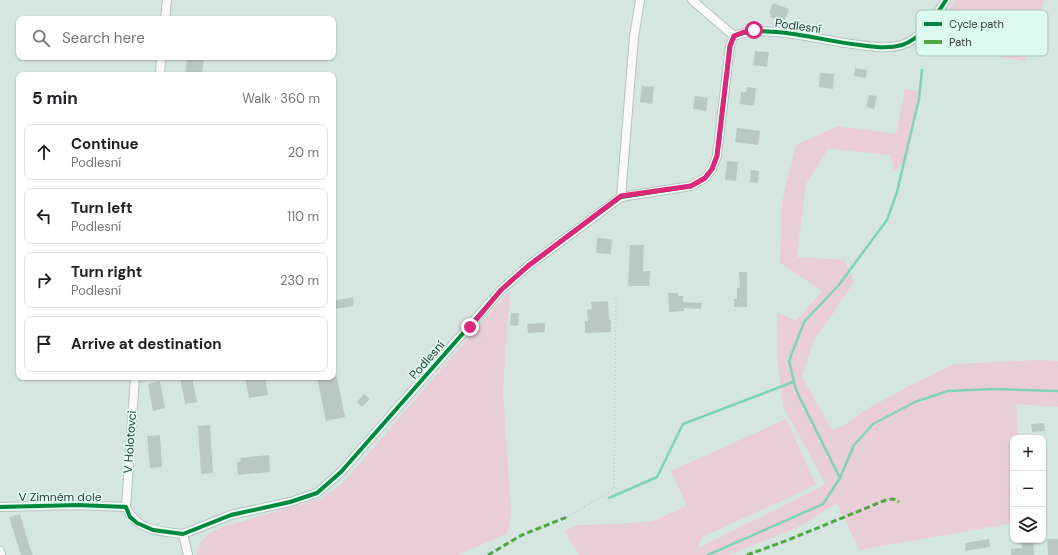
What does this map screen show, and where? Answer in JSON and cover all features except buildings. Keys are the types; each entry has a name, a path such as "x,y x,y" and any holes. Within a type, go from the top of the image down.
{"street":[{"path":"165,16 167,0"},
{"path":"621,196 634,37 640,0"},
{"path":"692,0 734,36"},
{"name":"Podlesní","path":"940,10 946,0"},
{"name":"Podlesní","path":"182,534 230,515 290,502 317,493 341,472 501,290 528,266 621,196 691,186 705,178 712,169 717,156 730,46 734,36 754,30 786,33 883,48 903,45 916,36"},
{"path":"160,72 161,60"},
{"name":"V Holotovci","path":"126,507 135,380"},
{"name":"V Zimném dole","path":"0,507 78,505 126,507"},
{"path":"126,507 130,517 137,523 153,530 182,534 188,555"},
{"path":"0,551 2,555"}],"path":[{"path":"567,517 614,489 616,295"}],"shaded area":[{"path":"956,0 1044,0 1041,10 948,10"},
{"path":"997,56 1026,56 1024,61"},
{"path":"905,89 919,91 907,160 894,171 891,155 828,149 806,184 797,257 844,260 854,282 814,339 802,377 832,430 846,424 865,410 909,386 954,364 1036,360 1058,361 1058,407 1016,404 1019,435 1010,435 1010,524 859,550 837,503 801,526 728,555 579,555 564,531 578,525 653,521 687,506 671,471 786,419 816,485 702,537 698,548 821,487 825,483 783,406 778,365 777,312 796,321 822,291 780,263 782,201 796,145 838,126 896,134"},
{"path":"510,291 503,390 511,512 506,534 458,555 197,555 198,549 205,537 217,529 320,499 341,485"}],"waterway":[{"path":"840,478 796,390 789,361 804,322 838,286 887,220 897,192 919,99 922,70"},
{"path":"609,498 657,477 683,424 793,382"},
{"path":"708,555 823,504 840,478 854,445 873,424 915,402 948,391 993,389 1058,391"}],"marked path":[{"path":"747,555 886,500 893,499 899,502"},
{"path":"488,555 522,535 567,517"}],"cycle path":[{"path":"940,10 946,0"},
{"path":"0,507 78,505 126,507 130,517 137,523 153,530 183,534 231,515 290,502 317,493 341,472 501,290 528,266 621,197 691,186 705,178 712,169 717,156 730,46 734,36 760,31 797,34 839,42 886,47 902,45 916,37"}],"route":[{"path":"470,327 501,290 528,266 621,196 691,186 705,178 712,169 717,156 730,46 734,36 754,30"}]}
